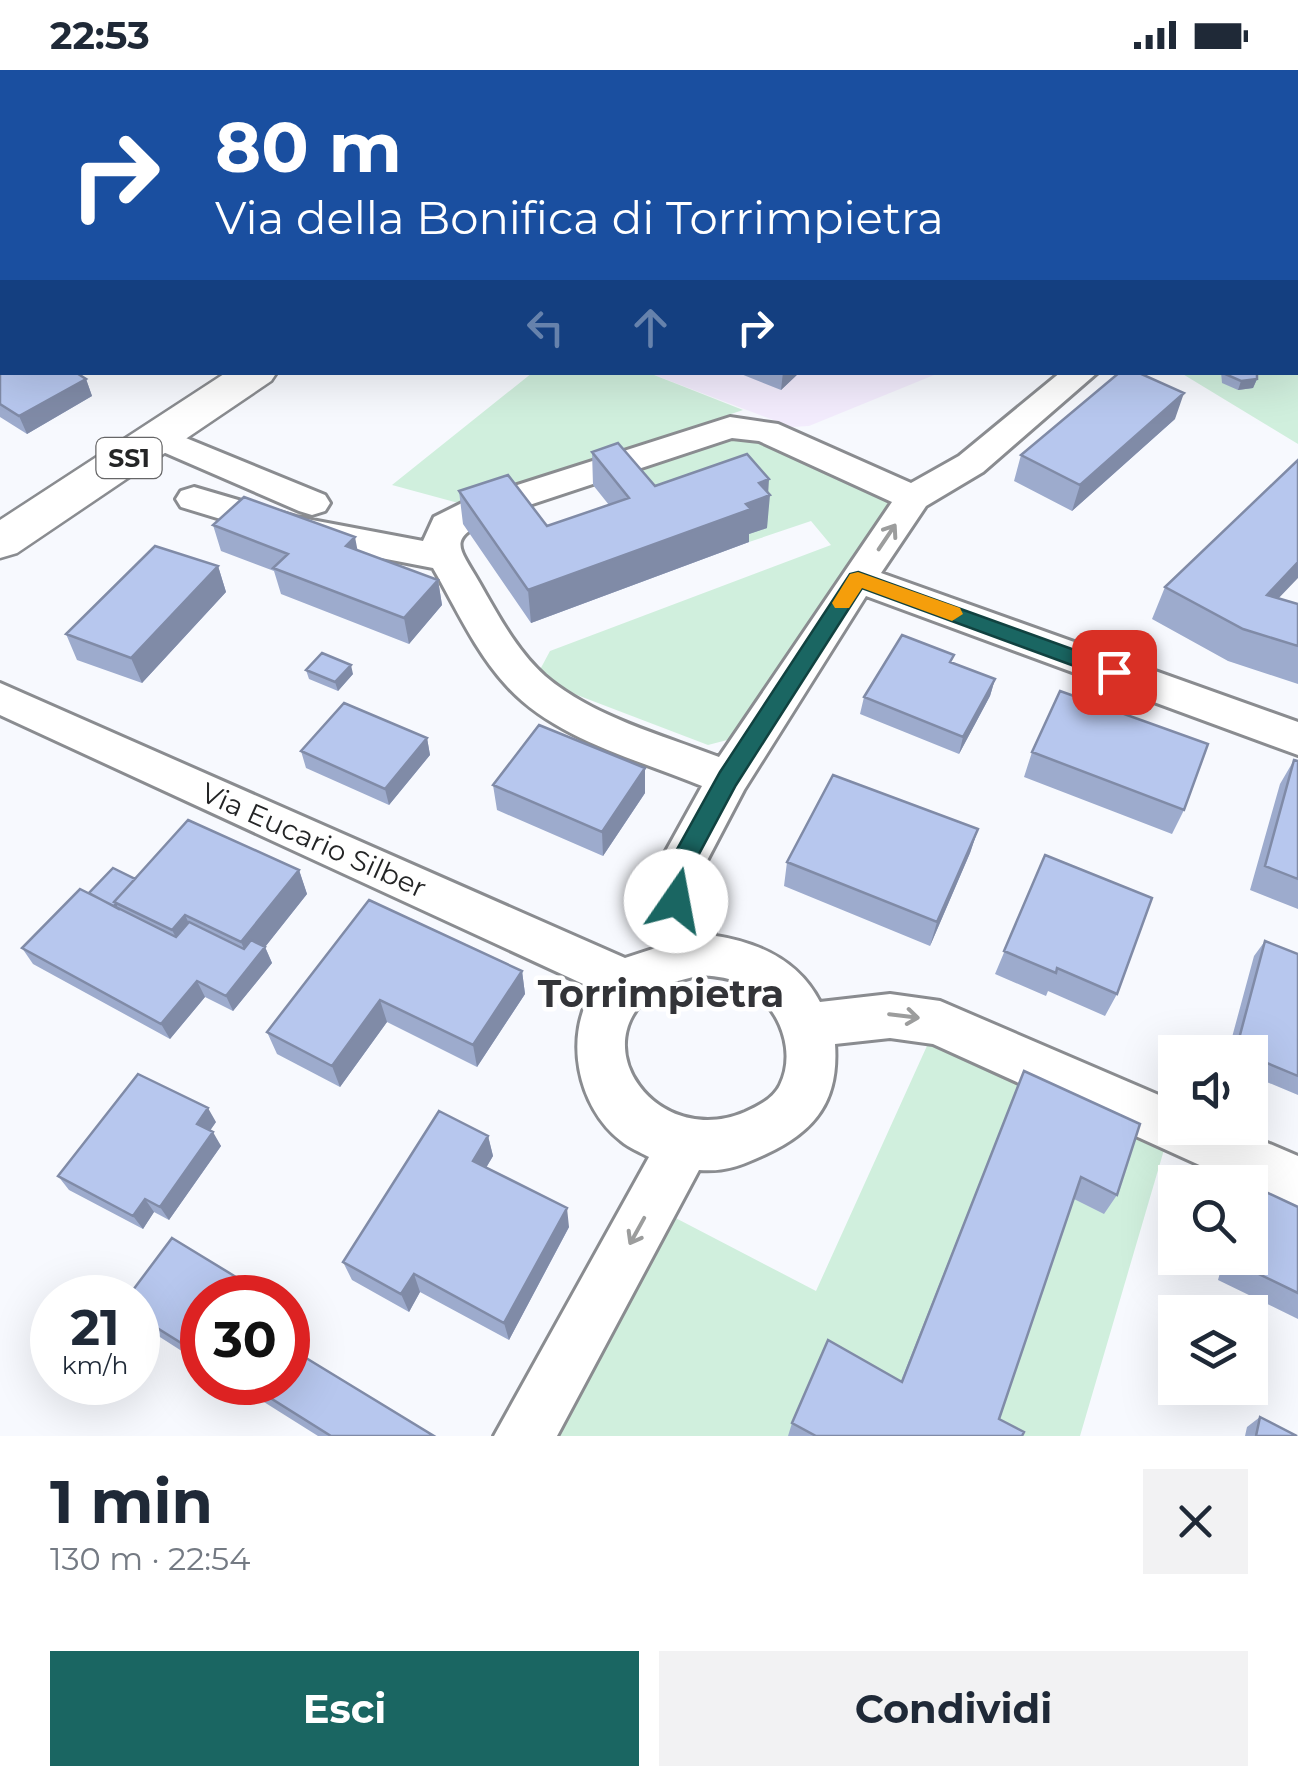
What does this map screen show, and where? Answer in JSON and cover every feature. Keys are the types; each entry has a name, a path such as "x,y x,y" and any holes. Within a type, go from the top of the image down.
{"main road":[{"name":"SS1","path":"0,542 252,375"}],"street":[{"path":"700,954 680,914 676,879 728,779 858,579 913,498 970,464 1078,375"},
{"path":"728,779 573,713 533,688 506,657 446,558 441,548 444,532 464,515 730,427 766,431 913,498"},
{"path":"159,438 312,503"},
{"path":"194,499 293,529 446,558"},
{"path":"858,579 1298,738"},
{"name":"Via Eucario Silber","path":"0,698 628,982"},
{"path":"700,954 735,958 767,974 792,997 808,1027 812,1059 804,1090 785,1118 756,1138 722,1148 684,1146 654,1135 627,1115 608,1090 599,1061 600,1032 610,1005 628,982 649,967 700,954"},
{"path":"808,1027 877,1014 910,1015 940,1023 1298,1183"},
{"path":"524,1436 684,1146"}],"shaded area":[{"path":"654,375 934,375 809,426 792,427"}],"green space":[{"path":"530,375 654,375 743,410 462,504 392,485"},
{"path":"1184,375 1298,375 1298,444"},
{"path":"737,437 754,437 893,502 731,739 708,745 535,679 550,651 831,545 811,521 749,542 655,519 619,476"},
{"path":"931,1037 1158,1139 1158,1145 1165,1145 1080,1436 993,1436 1015,1093 895,1397 788,1436 546,1436 666,1213 816,1291"}],"building":[{"path":"0,375 80,375 86,379 19,416 0,404"},
{"path":"1116,375 1144,375 1184,393 1080,485 1021,455"},
{"path":"1227,375 1257,375 1257,379 1241,381"},
{"path":"618,443 655,486 747,454 769,479 759,483 770,495 746,504 751,509 528,590 459,491 508,475 547,526 629,498 592,452"},
{"path":"1298,460 1298,562 1267,595 1298,604 1298,646 1243,629 1165,587"},
{"path":"244,497 355,537 346,546 438,580 404,618 273,568 288,554 213,525"},
{"path":"155,546 218,566 131,658 66,634"},
{"path":"902,635 954,655 950,662 995,679 963,737 864,697"},
{"path":"322,653 351,665 335,682 306,670"},
{"path":"1060,691 1208,744 1184,810 1032,752"},
{"path":"344,703 427,738 385,789 301,751"},
{"path":"539,725 645,768 602,832 493,785"},
{"path":"1294,760 1298,761 1298,879 1265,866"},
{"path":"833,775 978,829 937,922 787,862"},
{"path":"188,820 299,870 241,942 185,915 172,930 114,902"},
{"path":"1045,855 1152,898 1117,994 1004,951"},
{"path":"113,868 135,879 114,902 117,908 89,893"},
{"path":"80,889 176,937 189,922 244,949 251,940 265,947 226,996 197,981 161,1024 22,948"},
{"path":"369,900 522,971 473,1045 380,1000 332,1066 267,1032"},
{"path":"1265,941 1298,954 1298,1076 1268,1064 1268,1035 1240,1035"},
{"path":"1024,1071 1140,1124 1117,1195 1081,1177 999,1419 1024,1432 1022,1436 816,1436 792,1423 828,1340 902,1382"},
{"path":"138,1074 208,1108 197,1124 213,1132 160,1207 145,1199 133,1216 58,1176"},
{"path":"439,1111 488,1136 473,1161 567,1208 504,1323 414,1274 401,1294 343,1262"},
{"path":"1268,1193 1298,1207 1298,1293 1261,1275 1268,1275"},
{"path":"172,1238 233,1275 180,1275 180,1342 160,1330 160,1275 144,1275"},
{"path":"310,1360 434,1436 331,1436 282,1405 310,1405"},
{"path":"1260,1417 1297,1436 1256,1436"}],"slow traffic":[{"path":"842,603 858,579 952,614"}],"district":[{"name":"Torrimpietra","path":"661,994"}],"route":[{"path":"676,901 679,869 728,779 858,579 1114,672"}]}
